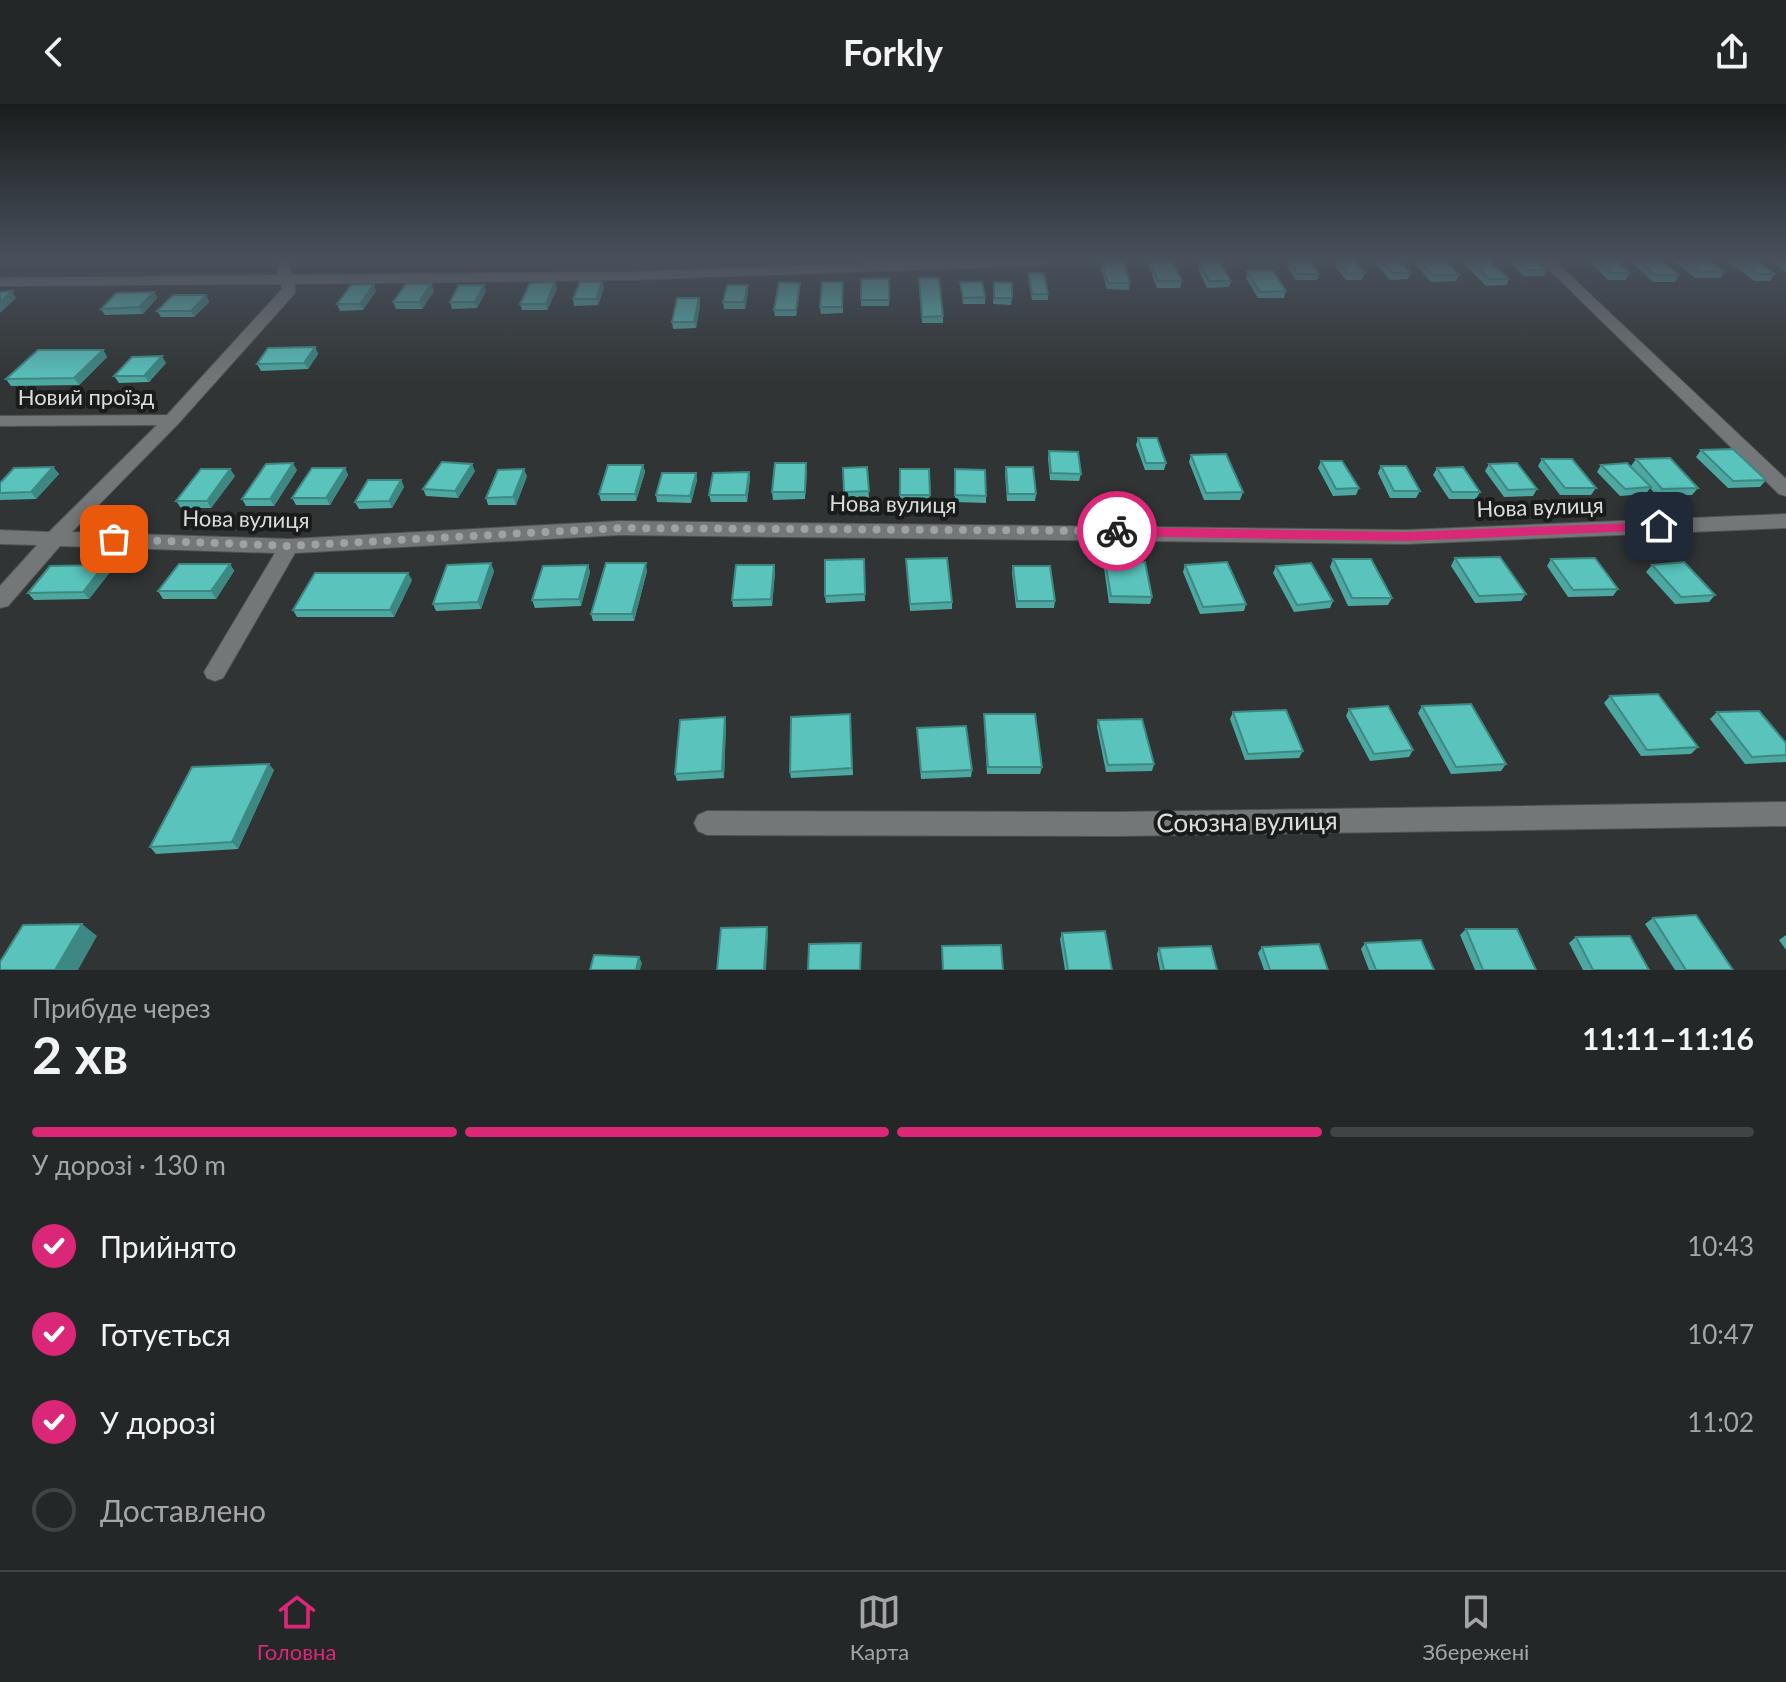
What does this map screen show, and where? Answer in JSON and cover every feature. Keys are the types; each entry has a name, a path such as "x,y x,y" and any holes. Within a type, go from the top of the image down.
{"street":[{"path":"0,600 56,537 172,420 280,301"},
{"path":"1589,301 1786,490"},
{"name":"Новий проїзд","path":"0,421 172,420"},
{"name":"Нова вулиця","path":"0,537 289,546 620,528 1406,537 1786,521"},
{"path":"215,672 289,546"},
{"name":"Союзна вулиця","path":"707,823 1118,824 1786,814"}],"building":[{"path":"108,301 145,301 139,307 101,309"},
{"path":"167,301 200,301 191,311 157,311"},
{"path":"339,301 362,301 360,304 337,304"},
{"path":"521,301 547,301 546,304 520,304"},
{"path":"676,301 698,301 694,322 672,322"},
{"path":"776,301 797,301 796,310 774,310"},
{"path":"820,301 842,301 842,307 820,307"},
{"path":"921,301 941,301 943,316 922,317"},
{"path":"315,347 304,363 257,364 268,348"},
{"path":"38,350 103,350 74,378 6,379"},
{"path":"162,356 144,376 114,376 132,357"},
{"path":"1138,438 1157,438 1166,463 1146,463"},
{"path":"1733,449 1766,480 1733,481 1701,450"},
{"path":"1049,451 1078,452 1081,474 1051,473"},
{"path":"1226,454 1243,492 1206,493 1191,455"},
{"path":"1670,458 1698,488 1662,489 1636,459"},
{"path":"1542,459 1572,459 1596,488 1565,488"},
{"path":"1321,461 1342,461 1359,488 1336,489"},
{"path":"442,462 472,464 455,491 423,489"},
{"path":"293,463 270,499 242,499 266,464"},
{"path":"775,463 806,463 805,492 772,492"},
{"path":"1517,463 1537,489 1508,490 1489,464"},
{"path":"1627,463 1651,487 1625,489 1601,465"},
{"path":"608,465 643,465 635,494 599,494"},
{"path":"1381,466 1406,466 1420,491 1394,491"},
{"path":"53,467 31,492 0,493 0,483 14,468"},
{"path":"867,467 869,491 844,492 843,468"},
{"path":"1006,467 1033,467 1036,494 1008,494"},
{"path":"1463,467 1480,492 1452,492 1437,468"},
{"path":"312,468 345,468 326,498 292,498"},
{"path":"201,469 230,469 207,501 176,501"},
{"path":"524,469 513,497 486,498 498,470"},
{"path":"900,469 929,469 930,495 900,495"},
{"path":"955,469 985,470 986,496 955,495"},
{"path":"749,472 746,495 709,495 713,473"},
{"path":"662,473 696,473 690,496 656,495"},
{"path":"368,480 401,480 389,501 355,502"},
{"path":"1500,557 1526,594 1479,596 1455,558"},
{"path":"947,558 952,602 910,604 906,559"},
{"path":"1595,558 1618,589 1573,590 1551,559"},
{"path":"864,559 865,594 825,596 825,560"},
{"path":"1333,559 1371,559 1392,598 1352,598"},
{"path":"1105,561 1145,562 1152,597 1111,596"},
{"path":"1227,562 1246,604 1203,607 1185,565"},
{"path":"1684,562 1715,595 1681,597 1652,565"},
{"path":"491,563 478,602 433,604 447,565"},
{"path":"606,563 646,563 632,614 591,614"},
{"path":"1311,563 1333,601 1297,605 1276,566"},
{"path":"179,564 230,564 211,591 158,591"},
{"path":"104,565 83,592 28,593 50,566"},
{"path":"588,565 579,599 532,600 543,566"},
{"path":"736,565 774,565 771,599 732,600"},
{"path":"1013,566 1050,566 1055,601 1017,601"},
{"path":"315,573 408,573 390,610 293,610"},
{"path":"1658,694 1698,747 1647,750 1610,696"},
{"path":"1471,704 1506,764 1456,767 1422,706"},
{"path":"1388,706 1413,750 1374,754 1349,709"},
{"path":"1286,710 1303,751 1248,754 1233,712"},
{"path":"1759,711 1786,743 1786,755 1752,757 1717,712"},
{"path":"850,714 852,768 790,772 791,717"},
{"path":"984,714 1035,714 1042,767 988,767"},
{"path":"725,717 722,771 675,774 680,720"},
{"path":"1142,719 1154,764 1108,765 1098,720"},
{"path":"966,726 972,770 921,772 917,728"},
{"path":"269,764 232,842 150,847 192,767"},
{"path":"1696,915 1733,970 1686,970 1653,918"},
{"path":"82,924 55,970 0,970 0,962 23,925"},
{"path":"767,927 764,970 717,970 721,928"},
{"path":"1466,929 1517,929 1536,970 1483,970"},
{"path":"1105,931 1112,970 1068,970 1062,933"},
{"path":"1630,936 1649,970 1593,970 1576,937"},
{"path":"1421,940 1434,970 1376,970 1365,943"},
{"path":"861,943 860,970 808,970 809,944"},
{"path":"1319,944 1328,970 1270,970 1262,947"},
{"path":"1001,945 1003,970 943,970 942,946"},
{"path":"1211,946 1217,970 1164,970 1159,948"},
{"path":"594,955 639,957 636,970 590,970"}],"way so far":[{"path":"114,539 289,546 620,528 1117,531"}],"route":[{"path":"1117,531 1406,537 1659,526"}]}
